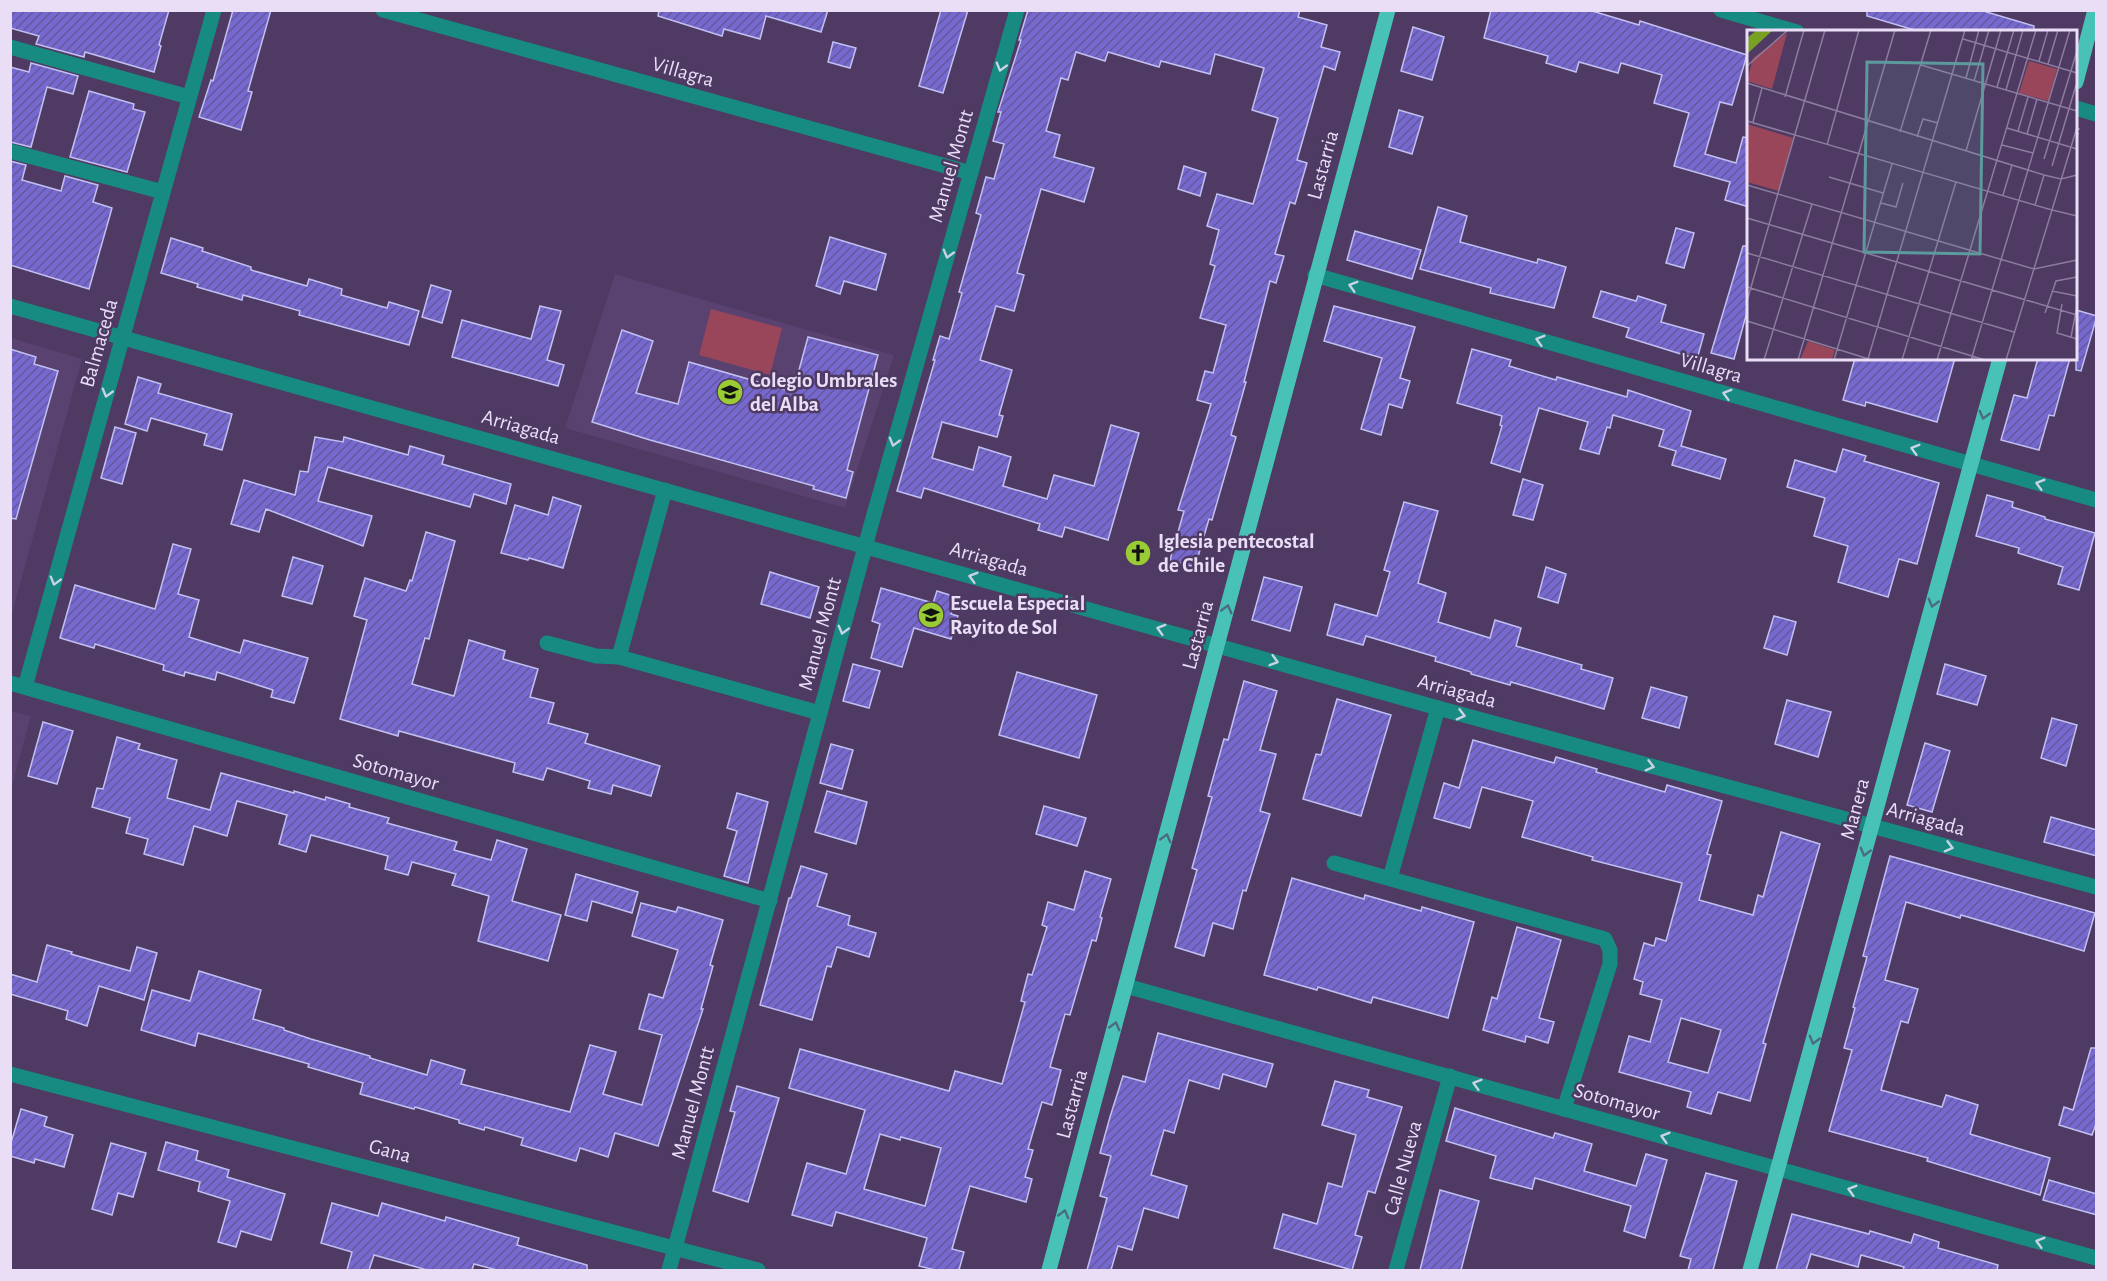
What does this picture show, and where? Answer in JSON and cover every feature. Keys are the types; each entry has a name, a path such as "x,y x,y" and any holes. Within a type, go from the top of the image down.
{"main road":[{"name":"Lastarria","path":"1048,1270 1388,10"},
{"path":"2077,78 2095,10"},
{"name":"Manera","path":"1750,1270 1999,360"}],"street":[{"name":"Balmaceda","path":"18,685 123,336 214,10"},
{"name":"Villagra","path":"384,10 970,173"},
{"name":"Manuel Montt","path":"669,1270 865,547 1017,10"},
{"path":"1721,10 1790,30"},
{"path":"10,47 189,97"},
{"path":"2077,108 2097,114"},
{"path":"10,151 163,192"},
{"name":"Villagra","path":"1315,275 2097,500"},
{"name":"Arriagada","path":"10,306 1438,708 2097,886"},
{"path":"619,657 665,490"},
{"path":"547,643 596,656 619,657 820,712"},
{"name":"Sotomayor","path":"18,685 770,902"},
{"path":"1390,878 1438,708"},
{"path":"1334,863 1605,939 1610,950 1610,964 1564,1109"},
{"name":"Sotomayor","path":"1126,986 2097,1258"},
{"name":"Gana","path":"10,1074 758,1270"},
{"name":"Calle Nueva","path":"1396,1270 1450,1076"}],"shaded area":[{"name":"Colegio Umbrales del Alba","path":"615,274 894,355 845,508 565,428"},
{"path":"711,309 782,328 770,375 699,355"},
{"path":"11,338 82,359 11,617"},
{"path":"10,711 31,716 11,789"}],"building":[{"path":"10,10 169,10 154,72 85,52 84,57 36,44 39,36 10,28"},
{"path":"233,10 271,10 248,91 252,92 241,130 199,117 211,80 213,81"},
{"path":"659,10 828,10 821,32 766,16 760,39 724,29 722,36 658,16"},
{"path":"941,10 968,10 943,93 919,86"},
{"path":"1028,10 1300,10 1298,17 1327,25 1321,47 1340,52 1335,70 1324,66 1297,160 1307,163 1295,204 1290,202 1275,254 1284,256 1276,283 1270,281 1231,435 1236,437 1212,520 1209,519 1195,567 1170,560 1184,511 1178,510 1211,404 1197,400 1205,371 1213,373 1226,325 1200,318 1215,266 1210,264 1219,230 1207,226 1217,194 1253,204 1278,118 1252,110 1264,68 1215,54 1210,74 1161,61 1159,67 1108,52 1105,61 1076,52 1068,80 1061,78 1046,131 1060,135 1054,157 1094,168 1084,202 1041,189 1017,273 1024,275 1014,311 996,306 980,360 1012,370 999,415 1003,416 997,437 942,422 932,458 973,470 979,447 1011,457 1003,486 1047,499 1054,475 1094,486 1111,425 1139,433 1108,540 1065,527 1062,537 1038,530 1040,524 924,488 921,498 897,491 940,336 949,339 962,293 959,292 981,215 976,213 986,177 994,179 1004,144 993,141 1001,112 998,112"},
{"path":"1491,10 1589,10 1639,25 1640,21 1747,55 1732,105 1720,102 1705,154 1736,163 1743,137 1747,138 1747,206 1725,200 1730,182 1674,166 1689,113 1654,103 1662,75 1621,63 1618,73 1579,62 1576,72 1546,63 1548,56 1484,38"},
{"path":"1867,10 1980,10 2034,26 2033,30 1914,30 1867,16"},
{"path":"1413,27 1444,37 1432,80 1401,71"},
{"path":"833,42 856,48 850,68 828,62"},
{"path":"31,63 78,76 73,94 47,87 31,147 10,142 10,67 29,72"},
{"path":"89,91 134,104 133,109 145,112 127,172 70,157"},
{"path":"1399,110 1423,117 1412,154 1389,147"},
{"path":"10,161 26,165 22,180 61,191 65,176 98,185 93,202 112,208 89,289 10,265"},
{"path":"1184,166 1206,173 1200,196 1178,189"},
{"path":"1438,207 1467,216 1460,242 1537,263 1538,259 1566,267 1554,308 1490,293 1491,288 1420,269"},
{"path":"1676,228 1694,233 1684,268 1666,263"},
{"path":"1355,231 1421,250 1412,279 1347,260"},
{"path":"830,237 886,254 876,290 844,281 840,294 816,286"},
{"path":"171,238 251,267 251,270 307,286 309,279 342,289 341,295 387,308 389,302 419,311 409,345 299,315 300,311 243,295 242,300 197,287 198,284 161,273"},
{"path":"1743,246 1747,246 1747,312 1734,359 1711,353"},
{"path":"431,285 451,291 442,323 422,317"},
{"path":"1601,291 1636,301 1638,296 1666,305 1661,322 1704,334 1697,359 1626,337 1629,328 1593,317"},
{"path":"540,306 561,311 547,360 564,365 558,386 452,357 462,320 531,339"},
{"path":"1334,306 1415,327 1400,378 1410,381 1402,408 1389,404 1381,435 1361,429 1382,358 1324,341"},
{"path":"2077,310 2097,316 2081,371 2076,370"},
{"path":"622,330 653,341 636,393 678,404 689,362 793,392 808,337 878,355 847,470 853,472 846,498 813,489 814,486 592,422"},
{"path":"10,349 36,357 34,364 58,371 16,519 10,518"},
{"path":"1472,349 1511,360 1509,366 1556,380 1557,377 1627,397 1628,390 1691,411 1681,446 1726,459 1720,479 1672,465 1676,451 1659,446 1664,430 1613,415 1599,454 1580,449 1588,422 1539,408 1520,472 1491,463 1502,426 1500,425 1502,416 1457,403"},
{"path":"1854,360 1954,360 1937,422 1866,402 1865,406 1843,400"},
{"path":"2037,360 2069,360 2054,416 2049,415 2039,450 2001,440 2014,395 2027,398"},
{"path":"138,377 161,384 158,393 232,414 222,450 204,445 207,434 151,418 147,431 125,424"},
{"path":"115,427 136,433 122,484 101,478"},
{"path":"315,437 343,442 344,437 408,455 410,446 444,456 442,464 511,484 506,504 474,494 470,507 328,467 318,501 372,516 363,546 266,509 259,532 231,524 244,480 295,495 300,471 308,472"},
{"path":"1843,449 1866,456 1864,461 1939,483 1917,564 1899,559 1888,597 1838,582 1848,546 1814,536 1825,498 1787,487 1795,460 1836,472"},
{"path":"1523,479 1543,485 1533,520 1513,515"},
{"path":"1987,495 2013,502 2012,507 2045,517 2045,519 2095,533 2079,590 2058,584 2063,567 2018,553 2019,548 1976,536"},
{"path":"553,497 581,506 563,568 501,553 515,505 548,515"},
{"path":"1404,502 1438,511 1418,583 1446,593 1438,622 1490,638 1495,620 1521,628 1516,646 1582,665 1581,669 1613,678 1604,709 1511,682 1510,685 1471,674 1471,672 1435,661 1436,657 1366,636 1363,645 1327,635 1335,604 1377,616 1390,572 1384,570"},
{"path":"426,532 455,541 429,639 425,638 412,684 454,696 469,640 505,651 503,659 538,669 530,697 554,703 548,723 588,734 585,743 660,766 651,796 613,785 611,794 588,788 590,781 547,768 543,780 513,772 515,763 399,731 398,736 340,719 367,620 354,616 365,578 406,591 410,580 412,581"},
{"path":"173,544 191,549 178,594 199,600 189,637 240,653 244,640 308,658 294,703 271,697 273,690 217,672 215,680 185,672 184,676 163,670 164,665 95,644 94,648 60,638 75,585 155,609"},
{"path":"293,557 323,566 312,604 282,596"},
{"path":"1546,567 1566,574 1558,603 1538,597"},
{"path":"770,572 819,587 810,618 761,604"},
{"path":"1264,577 1302,587 1290,631 1252,620"},
{"path":"881,588 933,603 937,591 956,597 951,614 958,616 951,639 914,628 902,667 871,658 880,624 872,621"},
{"path":"1774,616 1796,622 1787,655 1764,648"},
{"path":"853,664 880,671 869,708 843,701"},
{"path":"1945,664 1986,676 1977,705 1937,694"},
{"path":"1017,672 1097,695 1079,758 999,735"},
{"path":"1244,681 1277,691 1260,750 1276,754 1260,811 1270,814 1246,891 1243,890 1233,929 1213,923 1204,956 1175,947 1197,870 1192,868 1212,797 1208,796 1224,739 1228,740"},
{"path":"1651,687 1687,697 1679,728 1642,718"},
{"path":"1337,699 1391,715 1361,816 1303,799 1316,754 1321,755"},
{"path":"1787,700 1831,712 1818,757 1775,744"},
{"path":"2052,718 2077,725 2066,766 2041,758"},
{"path":"43,722 73,731 57,784 28,776"},
{"path":"117,737 140,744 138,749 177,760 167,798 210,810 221,773 294,793 294,791 325,800 326,797 350,804 349,807 389,818 387,823 457,842 454,850 491,860 497,840 527,849 512,901 561,915 548,961 478,941 489,896 452,885 456,874 412,862 408,875 385,869 388,856 311,835 306,852 279,844 287,815 237,801 227,836 194,826 183,865 144,854 148,839 126,833 130,818 92,807 97,788 103,789"},
{"path":"1473,740 1554,763 1556,757 1597,769 1596,772 1665,792 1667,785 1722,801 1707,854 1711,855 1699,900 1753,915 1758,895 1763,897 1781,832 1820,844 1763,1043 1766,1044 1750,1101 1718,1092 1711,1114 1687,1107 1691,1092 1619,1072 1629,1036 1650,1042 1662,1000 1640,994 1643,982 1634,979 1644,943 1654,946 1656,938 1666,941 1682,883 1592,860 1593,857 1522,837 1533,801 1482,787 1470,828 1434,818 1444,783 1459,788","holes":["1681,1018 1721,1030 1708,1073 1668,1062"]},
{"path":"1925,743 1950,751 1932,812 1907,805"},
{"path":"831,744 853,750 842,789 820,783"},
{"path":"827,791 867,802 856,844 815,832"},
{"path":"737,793 768,802 748,883 724,876 737,831 727,828"},
{"path":"1044,806 1086,818 1077,846 1036,834"},
{"path":"2051,817 2097,830 2097,856 2044,842"},
{"path":"1890,856 2095,913 2084,951 1961,915 1960,918 1906,902 1885,980 1918,989 1908,1023 1901,1021 1881,1090 1942,1107 1946,1095 1978,1105 1970,1134 2050,1158 2040,1195 1927,1161 1928,1158 1829,1131 1852,1050 1844,1048 1867,957 1863,956"},
{"path":"801,866 827,874 817,906 850,916 848,925 876,933 869,957 837,947 831,967 827,966 812,1020 760,1005 789,898 791,898"},
{"path":"1085,871 1111,879 1096,941 1092,940 1070,1015 1065,1014 1050,1067 1061,1070 1052,1105 1042,1102 1028,1149 1033,1150 1025,1177 1032,1179 1026,1202 970,1186 952,1249 964,1252 959,1270 935,1270 919,1266 927,1238 836,1212 832,1226 792,1215 807,1163 846,1174 865,1110 789,1088 800,1049 949,1091 955,1071 1002,1084 1025,1002 1021,1001 1028,974 1032,975 1047,927 1042,925 1048,902 1074,910","holes":["880,1134 900,1140 901,1137 941,1148 925,1206 864,1189"]},
{"path":"576,874 638,892 632,913 592,901 587,921 565,915"},
{"path":"1292,878 1364,899 1365,895 1421,911 1422,907 1474,922 1448,1018 1373,997 1371,1003 1318,987 1317,990 1264,975"},
{"path":"641,903 676,912 678,907 723,920 710,965 713,966 701,1009 703,1009 658,1146 615,1133 608,1157 580,1148 576,1161 521,1145 523,1138 485,1127 484,1130 415,1107 414,1109 360,1094 363,1083 308,1067 309,1064 198,1033 195,1046 141,1030 152,990 190,1001 199,971 261,990 253,1019 427,1075 431,1060 465,1070 461,1084 570,1112 590,1045 616,1052 603,1094 642,1105 662,1035 639,1029 649,994 663,998 678,950 632,936"},
{"path":"1517,927 1561,940 1539,1018 1554,1022 1548,1043 1526,1036 1525,1042 1483,1030 1492,997 1497,999"},
{"path":"47,945 130,971 137,947 157,953 144,1000 99,986 87,1026 66,1019 68,1011 10,994 10,974 37,982"},
{"path":"1158,1033 1273,1064 1266,1087 1223,1074 1219,1089 1189,1080 1174,1133 1164,1130 1151,1175 1187,1186 1178,1218 1144,1208 1132,1250 1118,1246 1111,1270 1087,1270 1107,1198 1100,1196 1111,1156 1100,1153 1110,1117 1123,1076 1145,1082"},
{"path":"2091,1048 2097,1048 2097,1121 2092,1135 2059,1125 2064,1107 2073,1110"},
{"path":"1335,1081 1369,1090 1367,1097 1402,1107 1375,1193 1368,1191 1355,1235 1362,1237 1352,1270 1274,1248 1283,1214 1317,1224 1328,1183 1342,1187 1356,1135 1322,1125"},
{"path":"737,1086 779,1098 748,1202 713,1191 735,1112 730,1111"},
{"path":"1455,1108 1553,1138 1555,1133 1592,1144 1584,1171 1636,1186 1646,1154 1667,1160 1645,1238 1624,1231 1631,1206 1535,1178 1532,1189 1490,1178 1496,1156 1446,1141"},
{"path":"21,1109 47,1117 44,1126 73,1135 64,1167 35,1159 34,1163 10,1156 10,1146"},
{"path":"166,1142 198,1151 196,1160 229,1170 227,1177 285,1194 271,1240 241,1231 236,1247 218,1242 230,1201 198,1191 200,1182 158,1170"},
{"path":"111,1143 146,1153 133,1197 118,1193 112,1215 92,1209"},
{"path":"1706,1173 1737,1181 1713,1270 1688,1270 1691,1259 1680,1256"},
{"path":"2049,1180 2097,1194 2097,1215 2043,1200"},
{"path":"1440,1190 1479,1201 1461,1270 1420,1270"},
{"path":"332,1203 378,1216 382,1203 445,1221 446,1217 519,1238 517,1245 587,1265 587,1270 497,1270 474,1264 472,1270 427,1270 374,1255 369,1270 347,1270 352,1252 321,1243"},
{"path":"1792,1214 1869,1234 1870,1231 1911,1243 1914,1234 1939,1242 1938,1248 1998,1265 1997,1270 1903,1270 1904,1267 1861,1255 1858,1267 1811,1254 1806,1270 1776,1270"}],"place":[{"name":"Colegio Umbrales del Alba","path":"730,392"},
{"name":"Iglesia pentecostal de Chile","path":"1138,553"},
{"name":"Escuela Especial Rayito de Sol","path":"931,615"}]}
